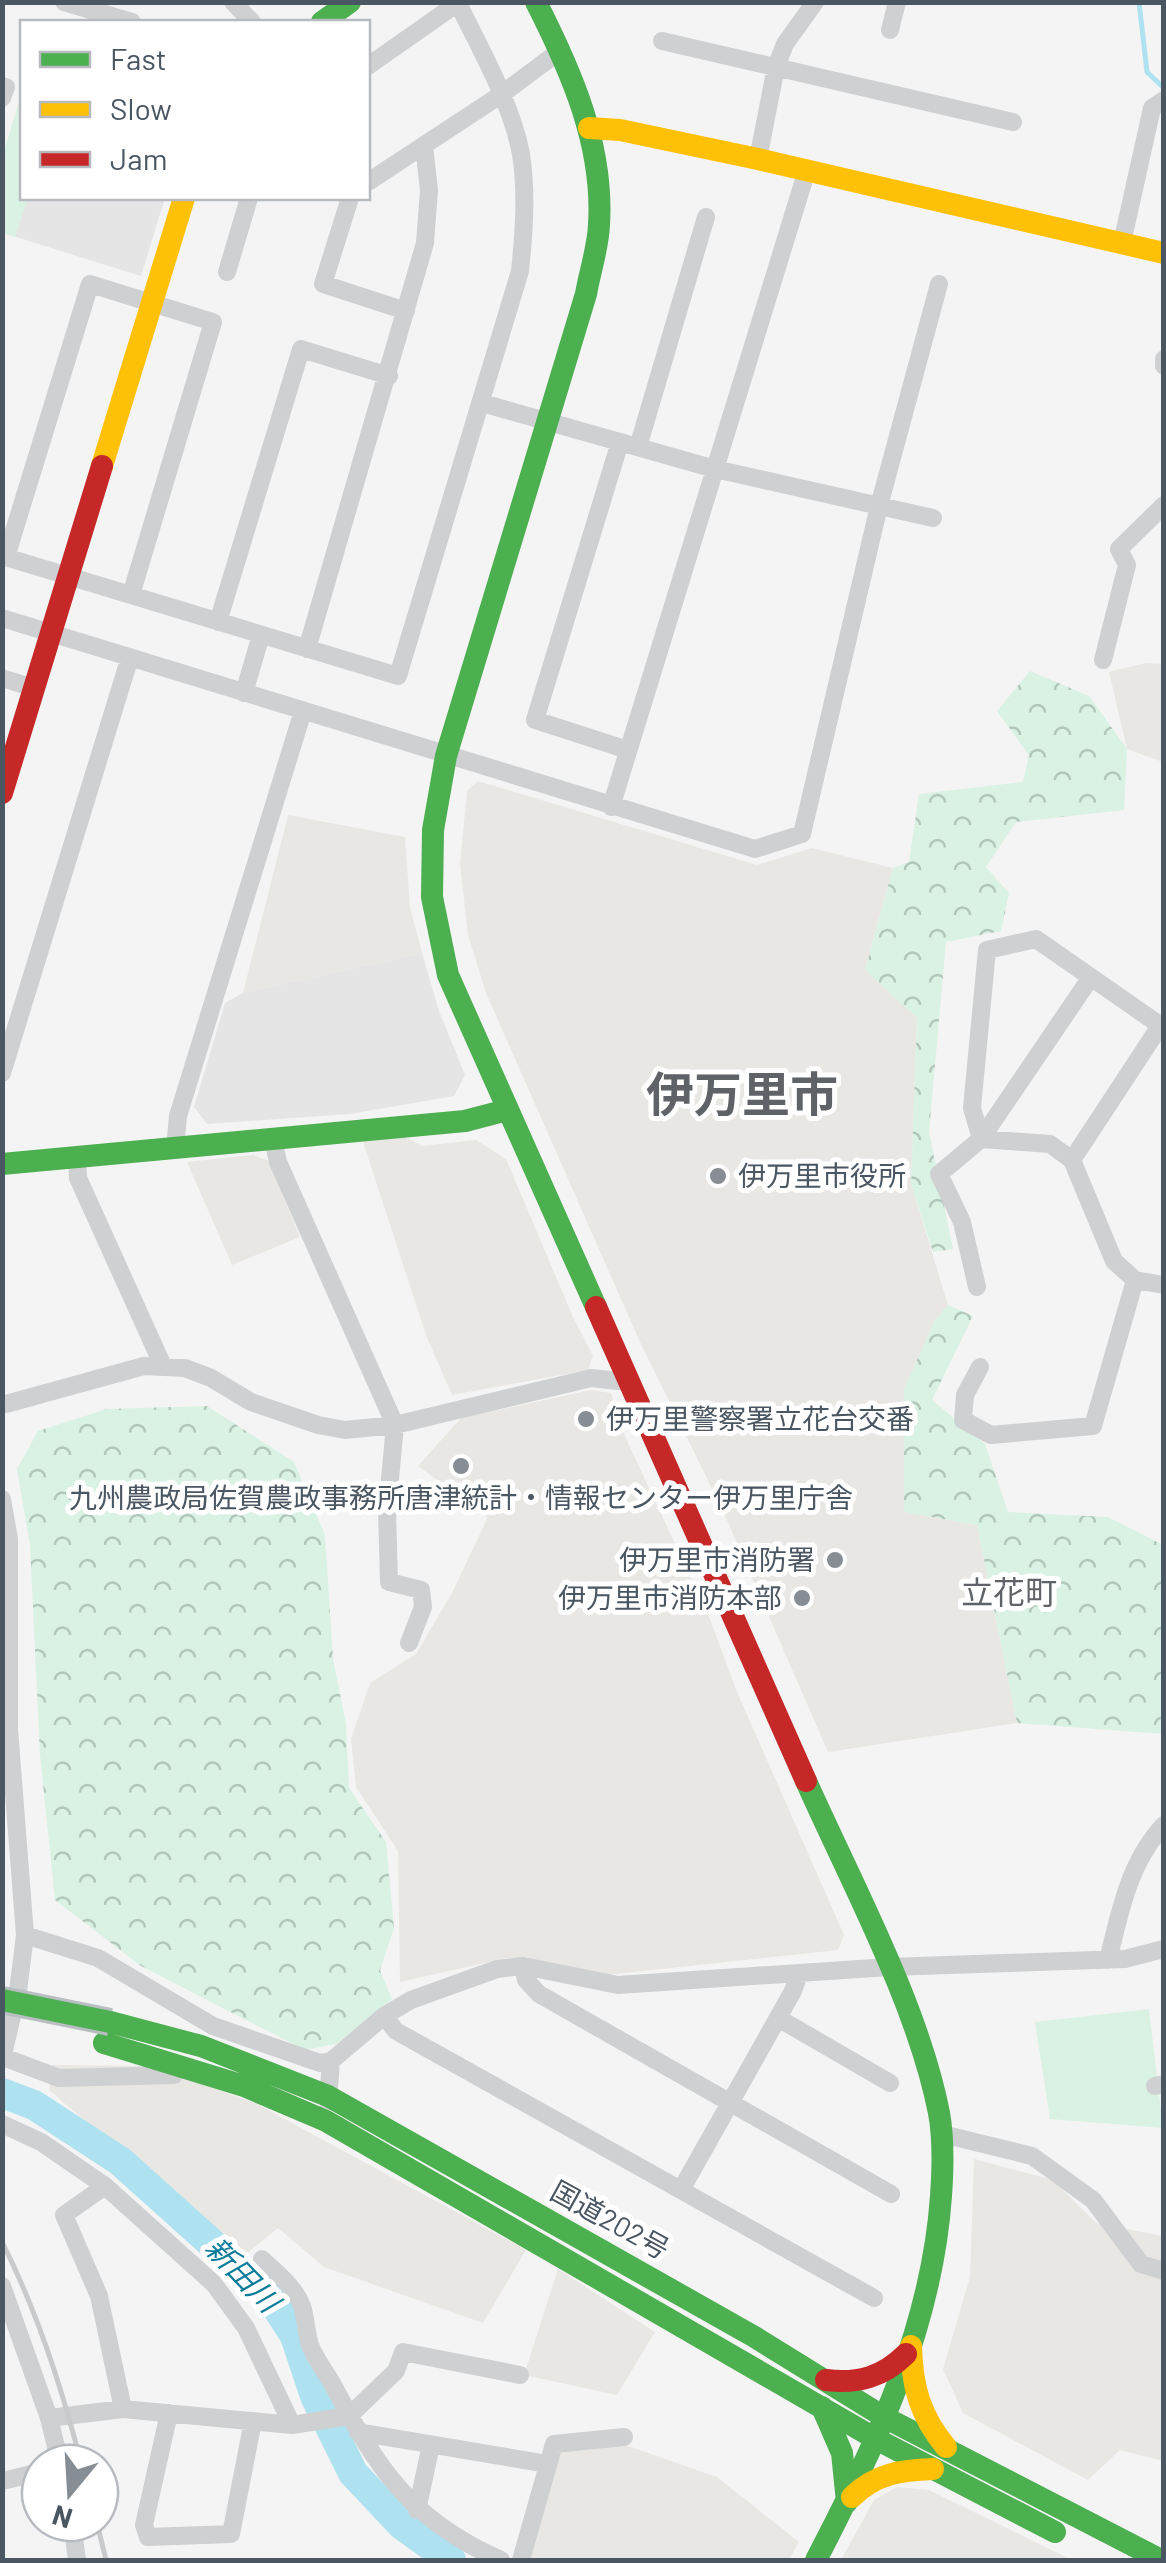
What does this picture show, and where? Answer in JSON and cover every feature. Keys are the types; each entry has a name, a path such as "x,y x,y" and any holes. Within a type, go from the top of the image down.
{"main road":[{"path":"325,20 350,2"},
{"path":"536,2 561,50 589,128 599,224 586,294 446,756 432,830 432,898 448,975 890,1967 918,2036 942,2134 942,2209 928,2299 880,2428 816,2560"},
{"path":"589,128 620,130 758,159 1164,253"},
{"path":"2,793 183,200"},
{"path":"2,1164 465,1120 507,1110"},
{"name":"国道202号","path":"10,1996 326,2121 822,2407 954,2456 1160,2560"},
{"name":"国道202号","path":"2,2022 207,2036 328,2096 736,2326 826,2380 933,2469 1096,2552"},
{"path":"826,2380 850,2384 877,2377 912,2346"},
{"path":"912,2346 914,2391 919,2408 926,2425 954,2456"},
{"path":"822,2407 844,2456 847,2502"},
{"path":"847,2502 878,2476 933,2469"}],"street":[{"path":"64,2 126,20"},
{"path":"758,159 776,67 785,44 815,2"},
{"path":"890,30 896,2"},
{"path":"131,595 214,322 90,284 4,557 398,676 520,271 526,213 520,153 502,94 458,4 370,65"},
{"path":"662,40 1013,122"},
{"path":"370,181 561,50"},
{"path":"2,86 6,87 2,98"},
{"path":"1122,244 1152,108 1164,100"},
{"path":"307,648 425,244 429,190 424,146"},
{"path":"610,807 807,170"},
{"path":"227,272 248,200"},
{"path":"349,200 324,284 406,311"},
{"path":"628,750 535,720 706,217"},
{"path":"2,618 755,849 802,834 879,506 938,284"},
{"path":"218,622 302,349 389,376"},
{"path":"482,403 714,468 933,518"},
{"path":"1102,660 1127,564 1120,549 1164,504"},
{"path":"244,693 261,635"},
{"path":"2,1072 130,658"},
{"path":"2,678 34,688"},
{"path":"175,1149 178,1116 303,712"},
{"path":"981,1140 972,1108 988,950 1036,940 1162,1027 1072,1160"},
{"path":"977,1287 962,1222 939,1174 981,1140 1090,978"},
{"path":"273,1139 278,1162 395,1426 387,1511 389,1582 422,1590 423,1607 409,1643"},
{"path":"981,1140 1050,1144 1072,1160 1114,1261 1135,1280 1164,1285"},
{"path":"77,1158 78,1178 163,1366"},
{"path":"980,1367 965,1394 963,1420 991,1436 1092,1426 1135,1280"},
{"path":"2,1405 144,1366 163,1366 186,1368 212,1378 251,1402 345,1430 395,1426 591,1378 627,1382"},
{"path":"2,1500 9,1539 10,1728 24,1935 10,1996 3,2058 58,2078 174,2076 178,2065"},
{"path":"1108,1960 1122,1901 1134,1872 1146,1844 1164,1825"},
{"path":"24,1935 98,1958 207,2036 320,2062 332,2061 384,2016 411,2000 497,1969 523,1966 618,1985 890,1967 1125,1959 1164,1949"},
{"path":"523,1966 526,1980 539,1994 891,2194"},
{"path":"680,2190 799,1974"},
{"path":"2,1978 10,1996"},
{"path":"384,2016 396,2031 874,2298"},
{"path":"778,2018 890,2082"},
{"path":"326,2121 332,2061"},
{"path":"2,2124 41,2142 106,2186 214,2284 246,2328 292,2425"},
{"path":"942,2134 1032,2156 1093,2200 1141,2264 1164,2271"},
{"path":"106,2186 64,2215 99,2296 122,2409"},
{"path":"262,2260 302,2304 310,2346 354,2424 416,2510 475,2549 501,2560"},
{"path":"5,2296 55,2443"},
{"path":"354,2424 396,2371 404,2352 520,2375"},
{"path":"49,2418 122,2409 292,2425 354,2424 431,2444 548,2464"},
{"path":"169,2413 144,2525 148,2537 231,2534 253,2421"},
{"path":"521,2560 554,2444 624,2437"},
{"path":"416,2510 431,2444"}],"shaded area":[{"path":"20,99 20,200 164,200 141,276 3,233 3,155"},
{"path":"1146,663 1163,664 1163,762 1127,749 1109,672"},
{"path":"478,781 757,865 812,848 893,868 865,969 917,1018 911,1184 948,1305 935,1320 905,1512 977,1525 1017,1723 828,1752 723,1511 640,1342 486,993 468,935 460,864 467,791"},
{"path":"288,815 405,837 410,907 422,953 243,993"},
{"path":"422,953 439,1011 465,1075 454,1096 350,1114 207,1124 194,1107 225,1003 243,993"},
{"path":"405,1137 422,1146 476,1140 506,1159 593,1356 588,1370 452,1395 426,1335 363,1142"},
{"path":"253,1155 269,1161 300,1237 232,1265 187,1162"},
{"path":"591,1390 611,1393 624,1434 710,1619 737,1692 844,1935 838,1950 606,1975 507,1958 400,1982 398,1851 356,1787 351,1739 370,1683 416,1654 452,1593 488,1517 418,1466 461,1418"},
{"path":"52,2065 150,2066 255,2103 526,2250 483,2323 324,2267 278,2228 244,2256 49,2090"},
{"path":"974,2159 1053,2180 1096,2223 1163,2236 1163,2461 1120,2450 1088,2480 963,2413 943,2369 970,2277"},
{"path":"558,2269 655,2332 617,2395 524,2375"},
{"path":"625,2445 717,2477 799,2542 789,2560 526,2560 556,2449"},
{"path":"897,2487 929,2490 1072,2560 841,2560 874,2500"}],"green space":[{"path":"20,99 20,200 27,200 15,237 3,233 3,155"},
{"path":"1030,671 1089,696 1127,749 1124,810 1016,822 986,867 1009,893 1001,931 946,942 929,1132 953,1249 933,1252 911,1184 917,1018 865,970 893,868 909,862 919,794 1023,782 1029,755 997,711"},
{"path":"948,1305 973,1316 932,1400 985,1444 1008,1512 1108,1517 1163,1545 1163,1734 1017,1723 977,1525 904,1512 904,1389 935,1320"},
{"path":"207,1406 294,1462 325,1535 333,1659 346,1724 349,1788 386,1842 394,1928 380,1970 392,1999 336,2044 305,2050 141,1966 55,1900 40,1755 30,1545 17,1469 38,1431 107,1409"},
{"path":"1149,2009 1163,2128 1050,2119 1035,2022"}],"waterway":[{"path":"1139,2 1147,72 1164,88"},
{"name":"新田川","path":"2,2093 34,2105 120,2161 268,2294 295,2336 315,2396 353,2473 402,2525 451,2560"}],"railway":[{"path":"2,2242 48,2350 76,2443"},
{"path":"102,2543 106,2560"}],"traffic: fast":[{"path":"325,20 350,2"},
{"path":"536,2 573,82 590,137 599,195 598,234 586,294 446,756 433,830 432,897 448,975 596,1307"},
{"path":"2,1164 465,1121 507,1110"},
{"path":"806,1781 916,2030 939,2113 943,2154 936,2245 913,2338 880,2429 816,2560"},
{"path":"2,2000 110,2022"},
{"path":"110,2022 201,2046 328,2096 753,2336 884,2417 1161,2560"},
{"path":"104,2043 244,2086 326,2121 876,2439 1055,2532"},
{"path":"822,2407 842,2453 847,2502"}],"traffic: slow":[{"path":"589,128 620,130 758,159 1164,253"},
{"path":"102,466 183,200"},
{"path":"911,2346 919,2400 946,2447"},
{"path":"852,2497 889,2475 933,2469"}],"traffic: jam":[{"path":"2,793 102,466"},
{"path":"596,1307 806,1781"},
{"path":"826,2380 869,2377 906,2354"}],"place":[{"name":"伊万里市役所","path":"718,1176"},
{"name":"伊万里警察署立花台交番","path":"586,1419"},
{"name":"九州農政局佐賀農政事務所唐津統計・情報センター伊万里庁舎","path":"461,1466"},
{"name":"伊万里市消防署","path":"835,1560"},
{"name":"伊万里市消防本部","path":"802,1598"}],"district":[{"name":"伊万里市","path":"742,1095"},
{"name":"立花町","path":"1009,1593"}]}
